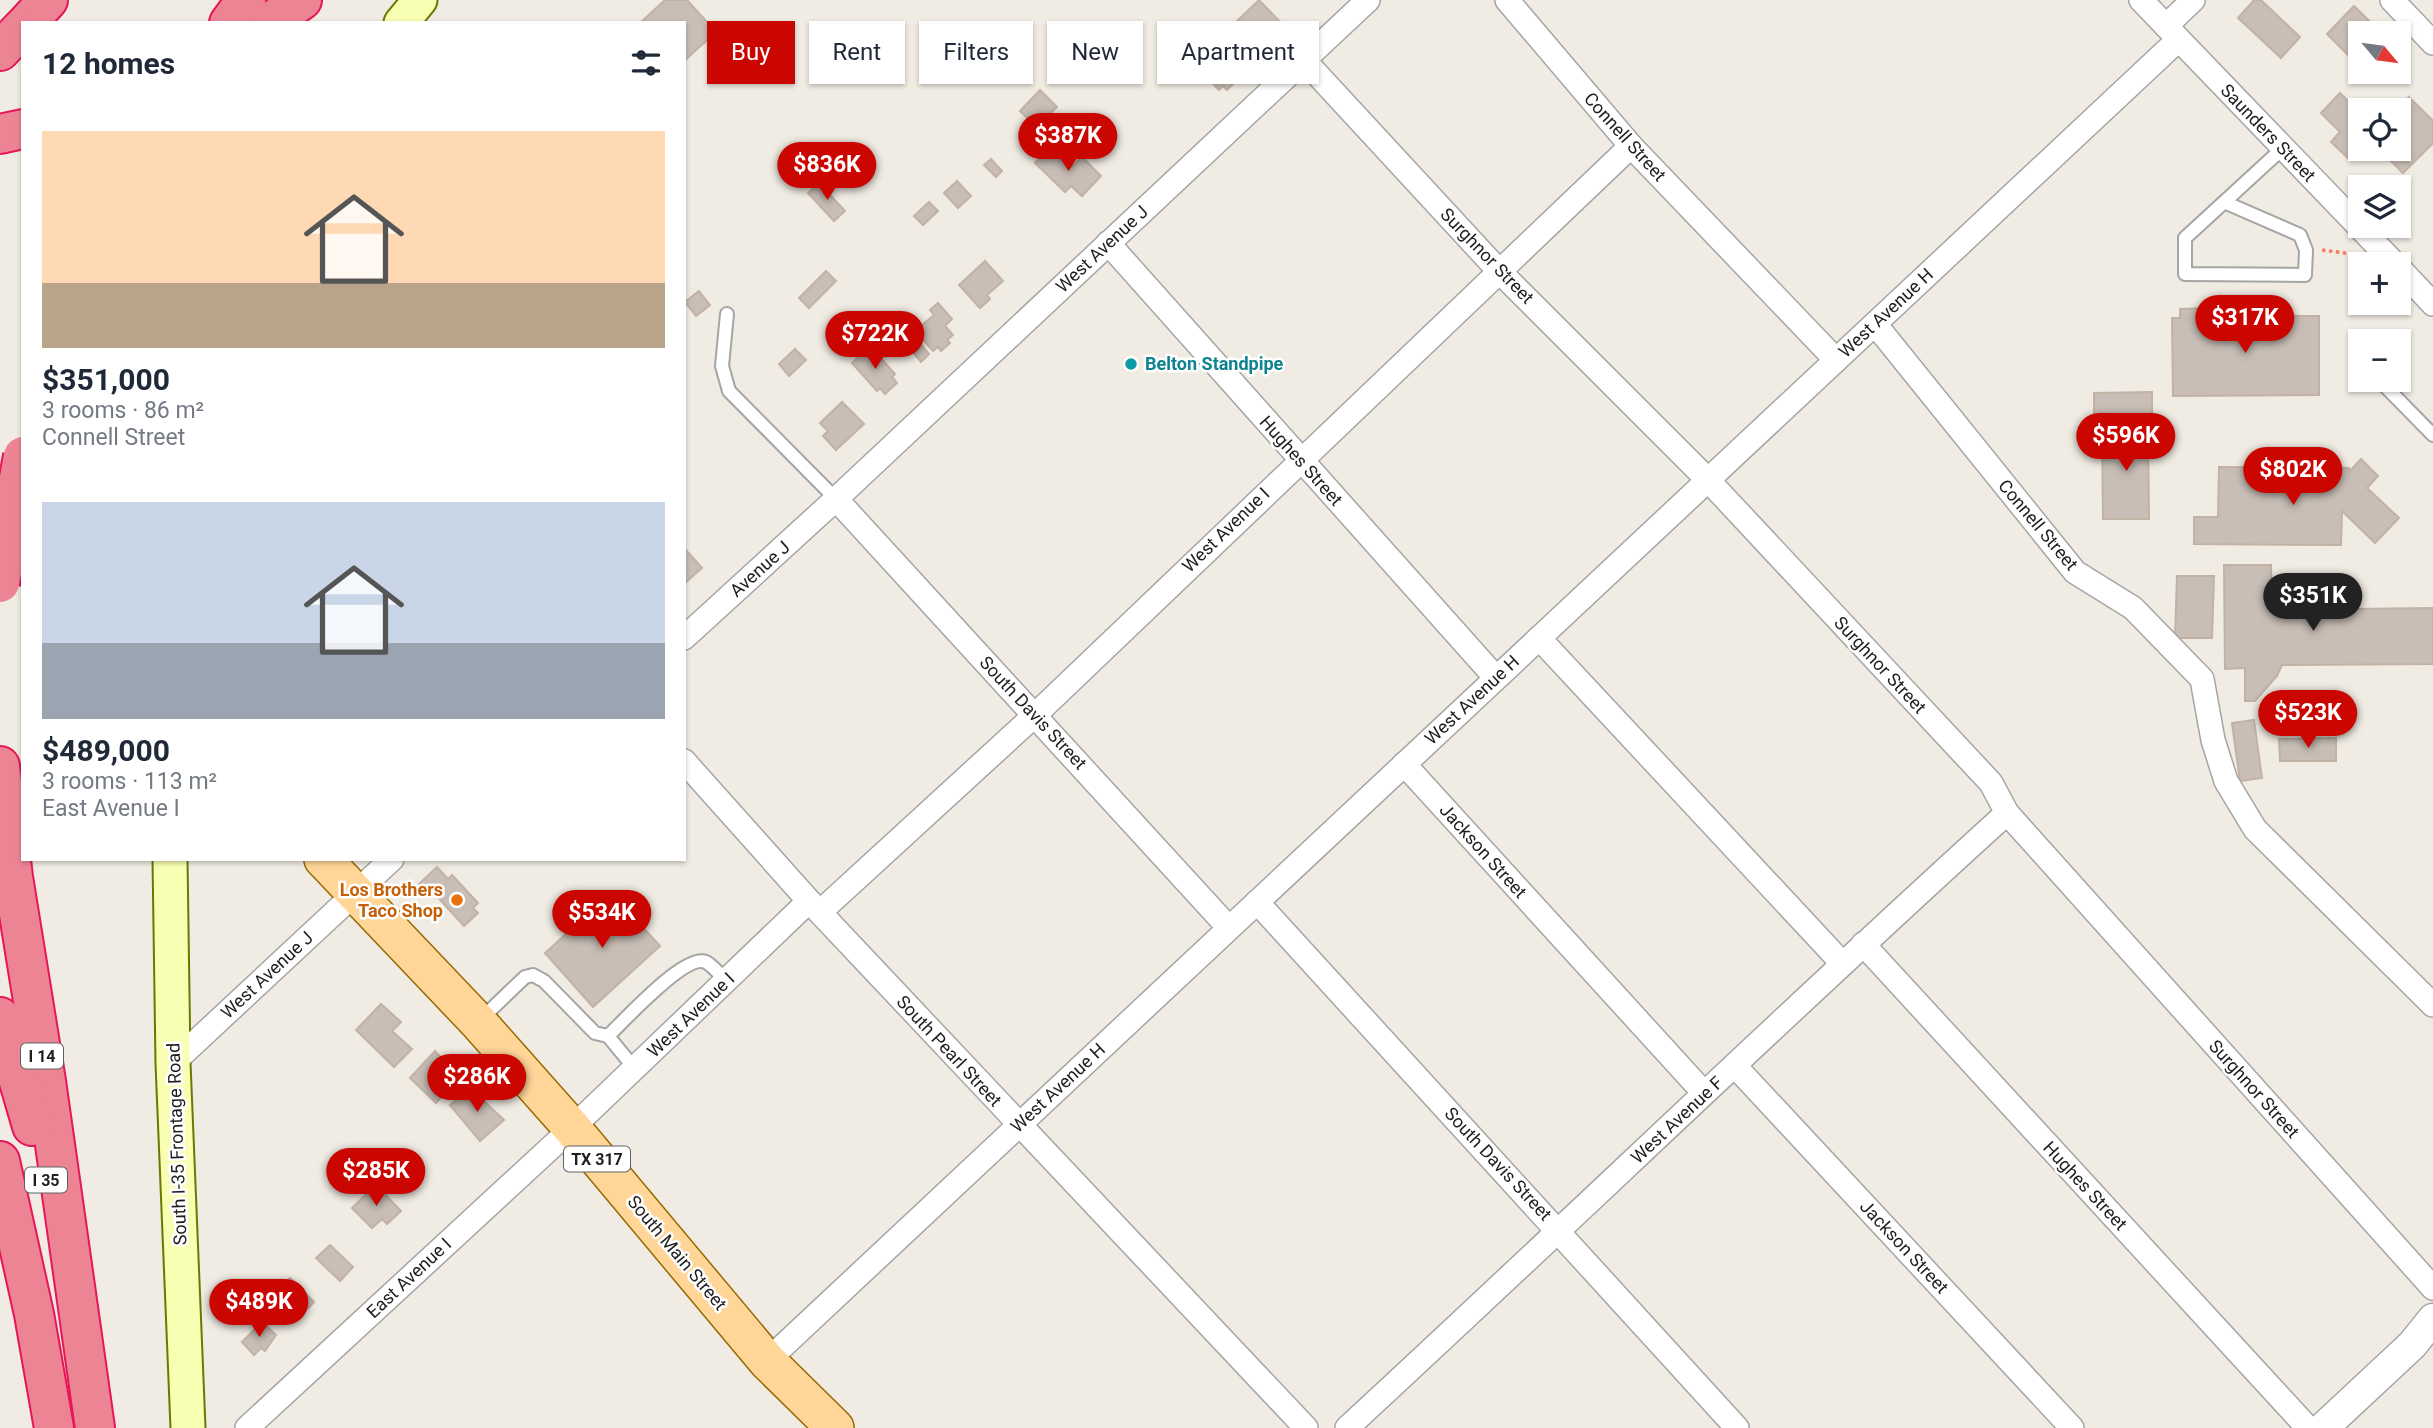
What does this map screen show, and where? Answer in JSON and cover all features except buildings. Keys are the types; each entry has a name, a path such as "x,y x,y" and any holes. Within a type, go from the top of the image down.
{"highway":[{"path":"29,21 48,0"},
{"path":"230,21 246,0"},
{"path":"272,21 302,0"},
{"path":"0,51 21,29"},
{"path":"0,134 21,129"},
{"path":"0,583 21,467"},
{"name":"I 14","path":"0,766 13,877 46,1082 83,1346"},
{"name":"I 35","path":"0,1017 44,1169 83,1346 95,1428"},
{"name":"I 35","path":"0,1161 34,1314 54,1428"}],"main road":[{"path":"403,21 420,0"},
{"path":"0,495 21,517"},
{"path":"0,559 21,582"},
{"name":"South I-35 Frontage Road","path":"170,861 173,1063 188,1428"},
{"name":"South Main Street","path":"325,861 478,1022 572,1128 767,1361 835,1428"}],"street":[{"name":"West Avenue J","path":"1319,46 1368,0"},
{"name":"Connell Street","path":"1507,0 1630,146 1836,360"},
{"name":"Saunders Street","path":"2141,0 2348,215"},
{"name":"West Avenue H","path":"767,1361 1875,324 2172,33 2193,0"},
{"path":"2392,0 2433,43"},
{"name":"Surghnor Street","path":"1319,76 1499,271 1707,480 1991,783 2007,813 2433,1288"},
{"name":"West Avenue J","path":"836,499 1278,84"},
{"name":"West Avenue I","path":"572,1128 726,981 1035,715 1630,146"},
{"name":"Saunders Street","path":"2370,238 2383,252"},
{"name":"Hughes Street","path":"1108,243 1496,678"},
{"path":"2411,277 2428,289"},
{"name":"Connell Street","path":"1875,324 2075,572 2133,608 2202,680 2213,740 2226,781 2255,829 2433,1005"},
{"name":"Avenue J","path":"686,636 836,499"},
{"name":"South Davis Street","path":"836,499 1229,928"},
{"path":"1539,638 1842,962"},
{"name":"South Pearl Street","path":"686,763 814,906 1018,1125 1306,1428"},
{"name":"Jackson Street","path":"1404,764 1704,1093"},
{"name":"West Avenue F","path":"1347,1428 1560,1231 1842,962 2007,813"},
{"name":"West Avenue J","path":"173,1063 390,861"},
{"name":"South Davis Street","path":"1257,902 1737,1428"},
{"name":"Hughes Street","path":"1863,944 2308,1428"},
{"name":"Jackson Street","path":"1735,1066 2072,1428"},
{"name":"East Avenue I","path":"247,1428 572,1128"},
{"path":"2323,1428 2412,1345 2433,1319"}],"lane":[{"path":"2224,202 2300,235 2306,250 2305,275 2185,274 2185,238 2224,202 2283,148"},
{"path":"727,314 722,366 729,391 836,499"},
{"path":"2391,392 2433,435"},
{"path":"608,1036 678,970 693,961 705,962 726,981"},
{"path":"478,1022 525,977 533,975 544,981 595,1033 608,1036 635,1069"}],"path":[{"path":"2306,250 2353,254 2370,238"}],"place":[{"name":"Belton Standpipe","path":"1131,364"},
{"name":"Los Brothers Taco Shop","path":"457,900"}]}
